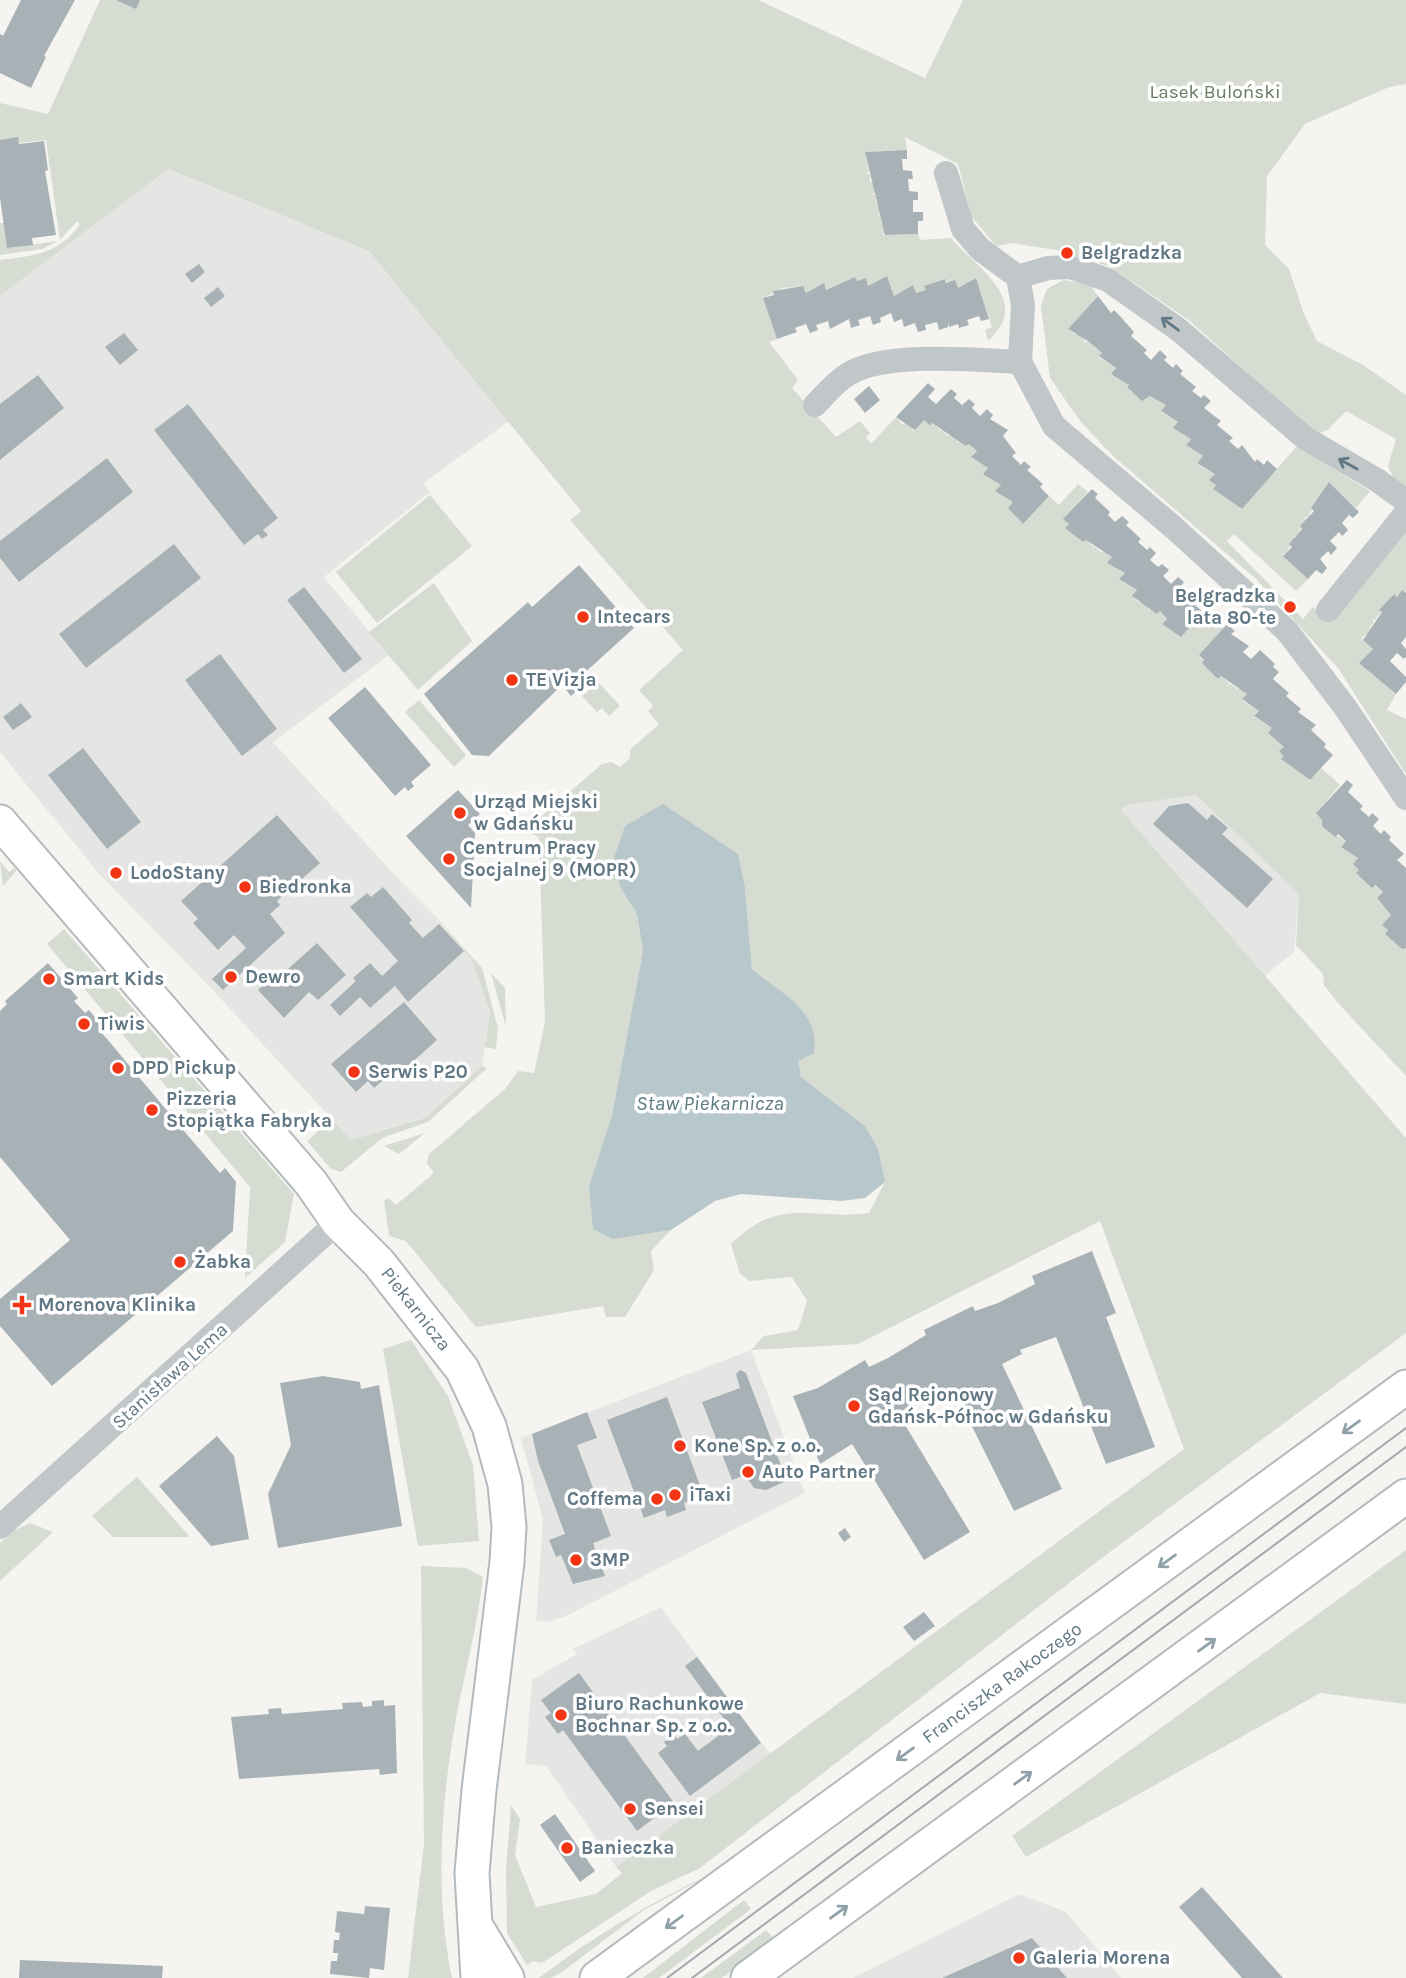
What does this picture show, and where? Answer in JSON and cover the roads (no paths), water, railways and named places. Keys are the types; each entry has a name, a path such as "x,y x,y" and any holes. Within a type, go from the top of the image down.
{"main road":[{"name":"Piekarnicza","path":"0,822 311,1183 338,1222 396,1282 462,1369 489,1426 505,1484 509,1527 472,1873 478,1978"},
{"name":"Franciszka Rakoczego","path":"597,1978 1406,1387"},
{"path":"748,1978 1406,1496"},
{"name":"Piekarnicza","path":"474,1922 507,1978"}],"street":[{"path":"946,173 963,229 980,249 1018,277 1023,305 1020,362 1054,426 1173,527 1287,631 1345,706 1406,798"},
{"path":"1018,277 1048,268 1070,267 1108,279 1179,330 1305,439 1377,480 1406,501"},
{"path":"815,405 847,374 869,366 922,359 1020,362"},
{"path":"1328,610 1406,513"},
{"name":"Stanisława Lema","path":"0,1527 338,1222"}],"water":[{"name":"Staw Piekarnicza","path":"663,804 738,854 745,888 752,969 796,1004 811,1025 814,1053 798,1061 801,1077 865,1126 878,1149 885,1182 865,1198 841,1201 741,1194 715,1201 671,1230 613,1239 593,1229 589,1186 612,1115 643,951 637,914 620,887 614,858 625,826"}],"tram line":[{"path":"667,1978 1406,1428"},
{"path":"692,1978 1406,1447"}],"place":[{"name":"Belgradzka","path":"1067,253"},
{"name":"Belgradzka lata 80-te","path":"1290,607"},
{"name":"Intecars","path":"583,617"},
{"name":"TE Vizja","path":"512,680"},
{"name":"Urząd Miejski w Gdańsku","path":"460,813"},
{"name":"Centrum Pracy Socjalnej 9 (MOPR)","path":"449,859"},
{"name":"LodoStany","path":"116,873"},
{"name":"Biedronka","path":"245,887"},
{"name":"Dewro","path":"231,977"},
{"name":"Smart Kids","path":"49,979"},
{"name":"Tiwis","path":"84,1024"},
{"name":"DPD Pickup","path":"118,1068"},
{"name":"Serwis P20","path":"354,1072"},
{"name":"Pizzeria Stopiątka Fabryka","path":"152,1110"},
{"name":"Żabka","path":"180,1262"},
{"name":"Morenova Klinika","path":"22,1305"},
{"name":"Sąd Rejonowy Gdańsk-Północ w Gdańsku","path":"854,1406"},
{"name":"Kone Sp. z o.o.","path":"680,1446"},
{"name":"Auto Partner","path":"748,1472"},
{"name":"iTaxi","path":"675,1495"},
{"name":"Coffema","path":"657,1499"},
{"name":"3MP","path":"576,1560"},
{"name":"Biuro Rachunkowe Bochnar Sp. z o.o.","path":"561,1715"},
{"name":"Sensei","path":"630,1809"},
{"name":"Banieczka","path":"567,1848"},
{"name":"Galeria Morena","path":"1019,1958"}],"park label":[{"name":"Lasek Buloński","path":"1215,92"}]}
